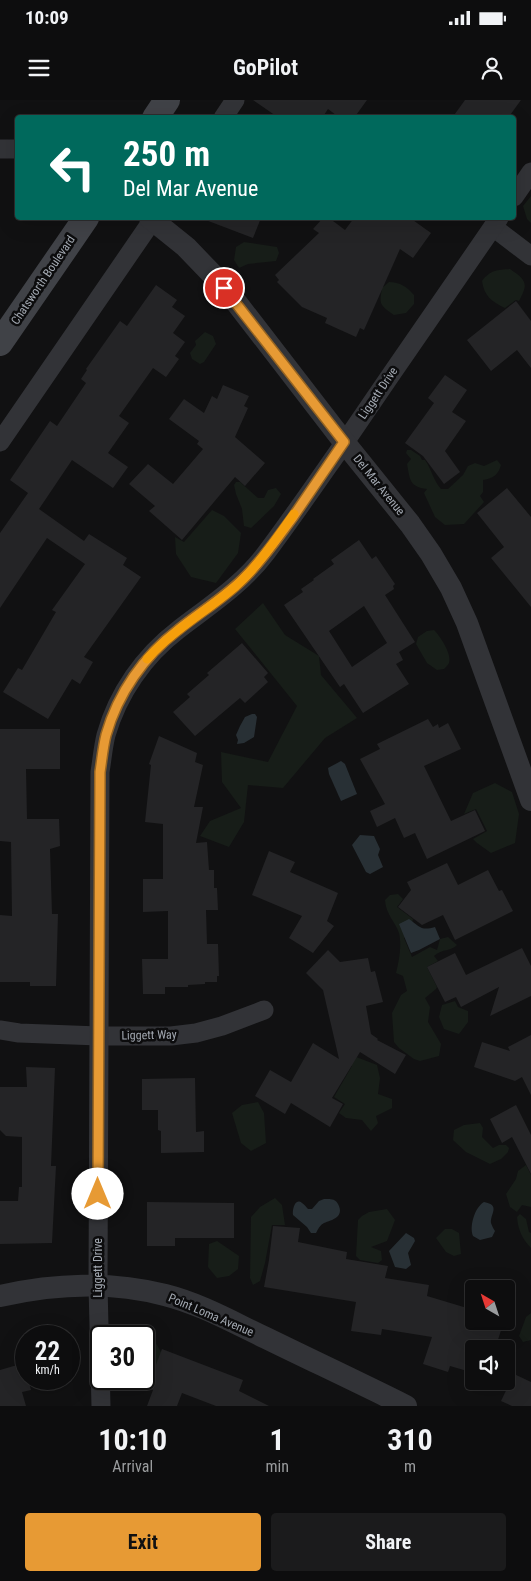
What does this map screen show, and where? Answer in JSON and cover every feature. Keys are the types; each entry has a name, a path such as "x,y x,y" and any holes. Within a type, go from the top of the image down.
{"main road":[{"path":"157,115 167,100"},
{"name":"Chatsworth Boulevard","path":"0,343 85,220"}],"street":[{"path":"225,115 235,100"},
{"path":"0,149 15,149"},
{"path":"516,194 531,172"},
{"path":"0,442 151,220"},
{"name":"Del Mar Avenue","path":"154,220 186,247 236,302 432,554 467,623 531,800"},
{"path":"496,222 531,256"},
{"name":"Liggett Drive","path":"101,1406 98,1286 100,772 106,735 129,683 149,658 176,632 235,586 260,561 496,222"},
{"name":"Liggett Way","path":"0,1030 19,1033 99,1036 171,1036 196,1033 222,1026 264,1010"},
{"name":"Point Loma Avenue","path":"0,1296 50,1288 98,1286 156,1293 184,1301 228,1320 406,1406"}],"shaded area":[{"path":"531,196 531,223 527,219 523,206"},
{"path":"244,242 277,247 279,253 276,261 248,264 239,268 234,260 236,247"},
{"path":"510,269 523,279 525,286 519,301 516,300 505,308 489,298 482,281 494,271"},
{"path":"389,282 403,285 414,295 414,304 406,313 394,315 382,304 382,288"},
{"path":"205,332 213,336 216,344 204,362 200,364 192,359 190,353 196,345 195,341"},
{"path":"407,450 411,450 420,456 422,460 425,460 441,489 448,489 463,475 468,466 475,463 484,466 497,460 501,465 495,476 483,480 483,492 480,496 484,502 464,524 445,525 435,517 424,493 427,489 417,486 411,481 407,464 411,459 406,453"},
{"path":"236,482 240,482 258,498 264,498 268,490 276,488 281,494 274,506 251,528 244,526 242,509 234,485"},
{"path":"212,510 224,516 241,533 238,553 216,583 191,577 176,554 175,537 184,542"},
{"path":"263,603 285,635 319,656 321,675 357,718 325,738 283,788 248,785 244,822 229,847 200,836 210,821 241,808 222,782 221,752 268,762 297,706 235,629"},
{"path":"434,630 449,655 449,663 444,669 437,670 427,663 416,644 418,637 427,631"},
{"path":"255,714 257,717 254,737 244,743 237,744 236,735 240,726 245,717"},
{"path":"341,761 345,764 357,794 341,801 328,768"},
{"path":"495,783 512,792 519,814 515,843 491,853 473,839 487,831 476,809 464,814 473,793"},
{"path":"360,835 374,836 380,849 378,855 383,867 370,874 366,872 352,845"},
{"path":"398,894 403,899 397,907 413,919 409,935 404,938 412,957 430,947 437,950 440,939 448,937 457,945 434,956 438,961 427,967 437,987 425,998 430,1007 428,1022 441,1044 439,1056 420,1061 414,1059 394,1042 392,1013 401,995 407,991 403,976 396,973 400,953 400,938 387,910 385,900 390,895"},
{"path":"409,919 424,928 435,927 440,939 411,953 399,924"},
{"path":"455,1001 458,1007 468,1011 468,1022 459,1034 444,1029 439,1017 442,1005"},
{"path":"351,1055 377,1065 380,1078 378,1094 392,1099 392,1108 376,1116 378,1123 371,1131 362,1120 346,1118 339,1113 345,1104 334,1097 352,1066 341,1059"},
{"path":"258,1102 264,1113 266,1143 251,1151 241,1143 232,1113 242,1105"},
{"path":"480,1123 483,1128 482,1137 493,1148 499,1145 506,1145 509,1148 508,1152 501,1159 490,1164 466,1152 453,1140 454,1130 464,1125"},
{"path":"526,1165 531,1175 531,1207 522,1205 517,1212 510,1207 506,1194 516,1179 518,1171"},
{"path":"275,1198 282,1205 285,1225 272,1225 260,1281 253,1285 250,1278 251,1217 260,1207"},
{"path":"332,1199 338,1204 340,1208 339,1215 321,1225 316,1233 311,1233 293,1215 294,1205 300,1202 308,1209 312,1209 319,1201"},
{"path":"484,1202 492,1205 494,1210 491,1223 495,1231 492,1237 480,1240 473,1236 472,1222 478,1208"},
{"path":"387,1209 395,1220 387,1241 371,1247 381,1251 382,1260 378,1263 360,1260 356,1256 358,1220 369,1212"},
{"path":"520,1214 526,1219 529,1232 531,1233 531,1248 519,1230 517,1217"},
{"path":"445,1229 452,1229 459,1233 461,1254 454,1256 446,1252 436,1238"},
{"path":"406,1233 414,1238 415,1241 408,1253 411,1265 406,1269 395,1267 389,1251"},
{"path":"217,1241 239,1256 238,1269 229,1276 217,1278 208,1267 209,1244"},
{"path":"531,1313 531,1340 523,1342 519,1336 526,1317"},
{"path":"155,1341 162,1354 155,1368"}],"building":[{"path":"253,100 367,100 356,115 336,115 328,109 324,115 275,115"},
{"path":"465,100 521,100 510,115 454,115"},
{"path":"206,220 260,220 253,238"},
{"path":"321,220 332,220 345,230 352,220 413,220 431,233 413,258 400,249 364,330 360,328 356,337 325,323 327,318 302,307 277,282 279,280 275,275 319,233 313,229"},
{"path":"156,285 177,300 172,307 185,316 173,333 185,342 175,356 179,359 166,377 153,368 119,416 129,423 108,453 128,467 113,488 72,460 39,509 84,541 89,534 127,558 123,565 141,577 84,657 93,662 80,684 72,679 48,719 3,692 18,668 22,670 56,612 52,610 85,564 47,538 0,608 0,533 28,493 10,480 50,421 57,426 86,383 81,379 86,369 120,321 127,326"},
{"path":"516,301 531,321 531,368 517,350 491,371 467,340"},
{"path":"445,375 467,390 452,412 466,421 445,451 460,472 444,484 423,456 405,443 434,403 428,398"},
{"path":"223,385 249,396 244,406 248,408 235,437 265,463 245,486 235,477 182,540 149,511 155,506 129,484 148,464 173,484 203,449 197,444 199,441 169,419 184,399 204,413 212,396 217,399"},
{"path":"507,488 531,517 531,607 491,558 504,547 477,513"},
{"path":"359,540 372,559 376,556 395,584 393,586 394,589 385,595 415,642 399,652 403,660 396,664 409,684 363,713 344,684 340,687 284,605 303,592 301,589 334,564 331,560","holes":["364,606 387,643 352,667 329,631"]},
{"path":"242,643 268,673 264,677 268,682 245,703 240,698 195,736 173,712 190,697 187,694 209,675 207,673"},
{"path":"428,719 433,727 438,724 439,728 448,723 461,749 424,766 451,821 475,810 485,831 427,859 415,833 404,838 395,818 377,827 370,811 385,804 360,759 380,749 377,744"},
{"path":"0,729 60,729 60,769 26,769 27,819 59,819 60,846 50,849 52,914 58,914 56,986 30,986 30,982 0,982 0,915 12,916 11,842 0,841"},
{"path":"159,736 197,753 195,762 203,765 194,807 203,807 196,843 207,842 209,870 214,870 214,888 217,888 218,910 206,910 207,944 218,944 219,976 217,976 217,982 205,982 205,984 188,985 188,987 165,987 165,994 143,994 142,959 168,959 168,911 143,912 143,879 163,879 163,824 145,822 151,765 149,764"},
{"path":"269,851 295,862 290,872 338,893 327,921 334,926 313,953 289,938 302,916 252,895"},
{"path":"447,863 458,885 488,870 499,891 502,890 513,911 455,940 443,915 422,925 398,907 411,890 407,882"},
{"path":"522,948 531,966 531,996 490,1016 499,987 461,1007 456,997 445,1002 427,967 455,953 466,975"},
{"path":"328,950 340,962 368,958 371,972 375,971 383,1002 366,1006 371,1034 377,1040 406,1055 395,1074 360,1052 332,1098 343,1104 330,1127 291,1103 285,1114 255,1096 270,1070 291,1082 313,1043 339,1059 323,990 306,973"},
{"path":"531,1035 531,1095 522,1077 515,1081 474,1067 482,1042 510,1051 508,1047"},
{"path":"26,1067 55,1068 51,1166 56,1166 52,1243 0,1244 0,1201 18,1201 19,1187 22,1187 22,1137 6,1136 0,1130 0,1087 27,1087"},
{"path":"195,1078 196,1132 204,1131 204,1152 161,1153 161,1131 158,1130 158,1110 142,1110 142,1079"},
{"path":"516,1105 531,1135 531,1174 512,1137 502,1143 490,1119"},
{"path":"147,1202 234,1203 234,1238 175,1238 175,1246 147,1246"},
{"path":"273,1226 300,1228 298,1242 347,1252 346,1259 388,1266 385,1278 429,1285 427,1296 465,1307 465,1330 501,1330 498,1340 465,1340 465,1370 450,1366 448,1372 423,1364 432,1337 382,1329 381,1335 351,1331 356,1302 264,1287"},
{"path":"162,1349 243,1380 239,1391 269,1406 216,1406 182,1393 177,1406 147,1406 153,1390 155,1390 155,1367"},
{"path":"15,1366 15,1390 31,1390 22,1392 26,1406 0,1406 0,1370"},
{"path":"515,1374 531,1382 531,1406 512,1406 501,1401 506,1390 515,1390"}],"slow traffic":[{"path":"147,659 176,632 244,578 260,561 294,514"}],"route":[{"path":"98,1194 100,772 106,735 116,708 136,672 161,645 252,570 281,533 344,442 224,288"}]}
